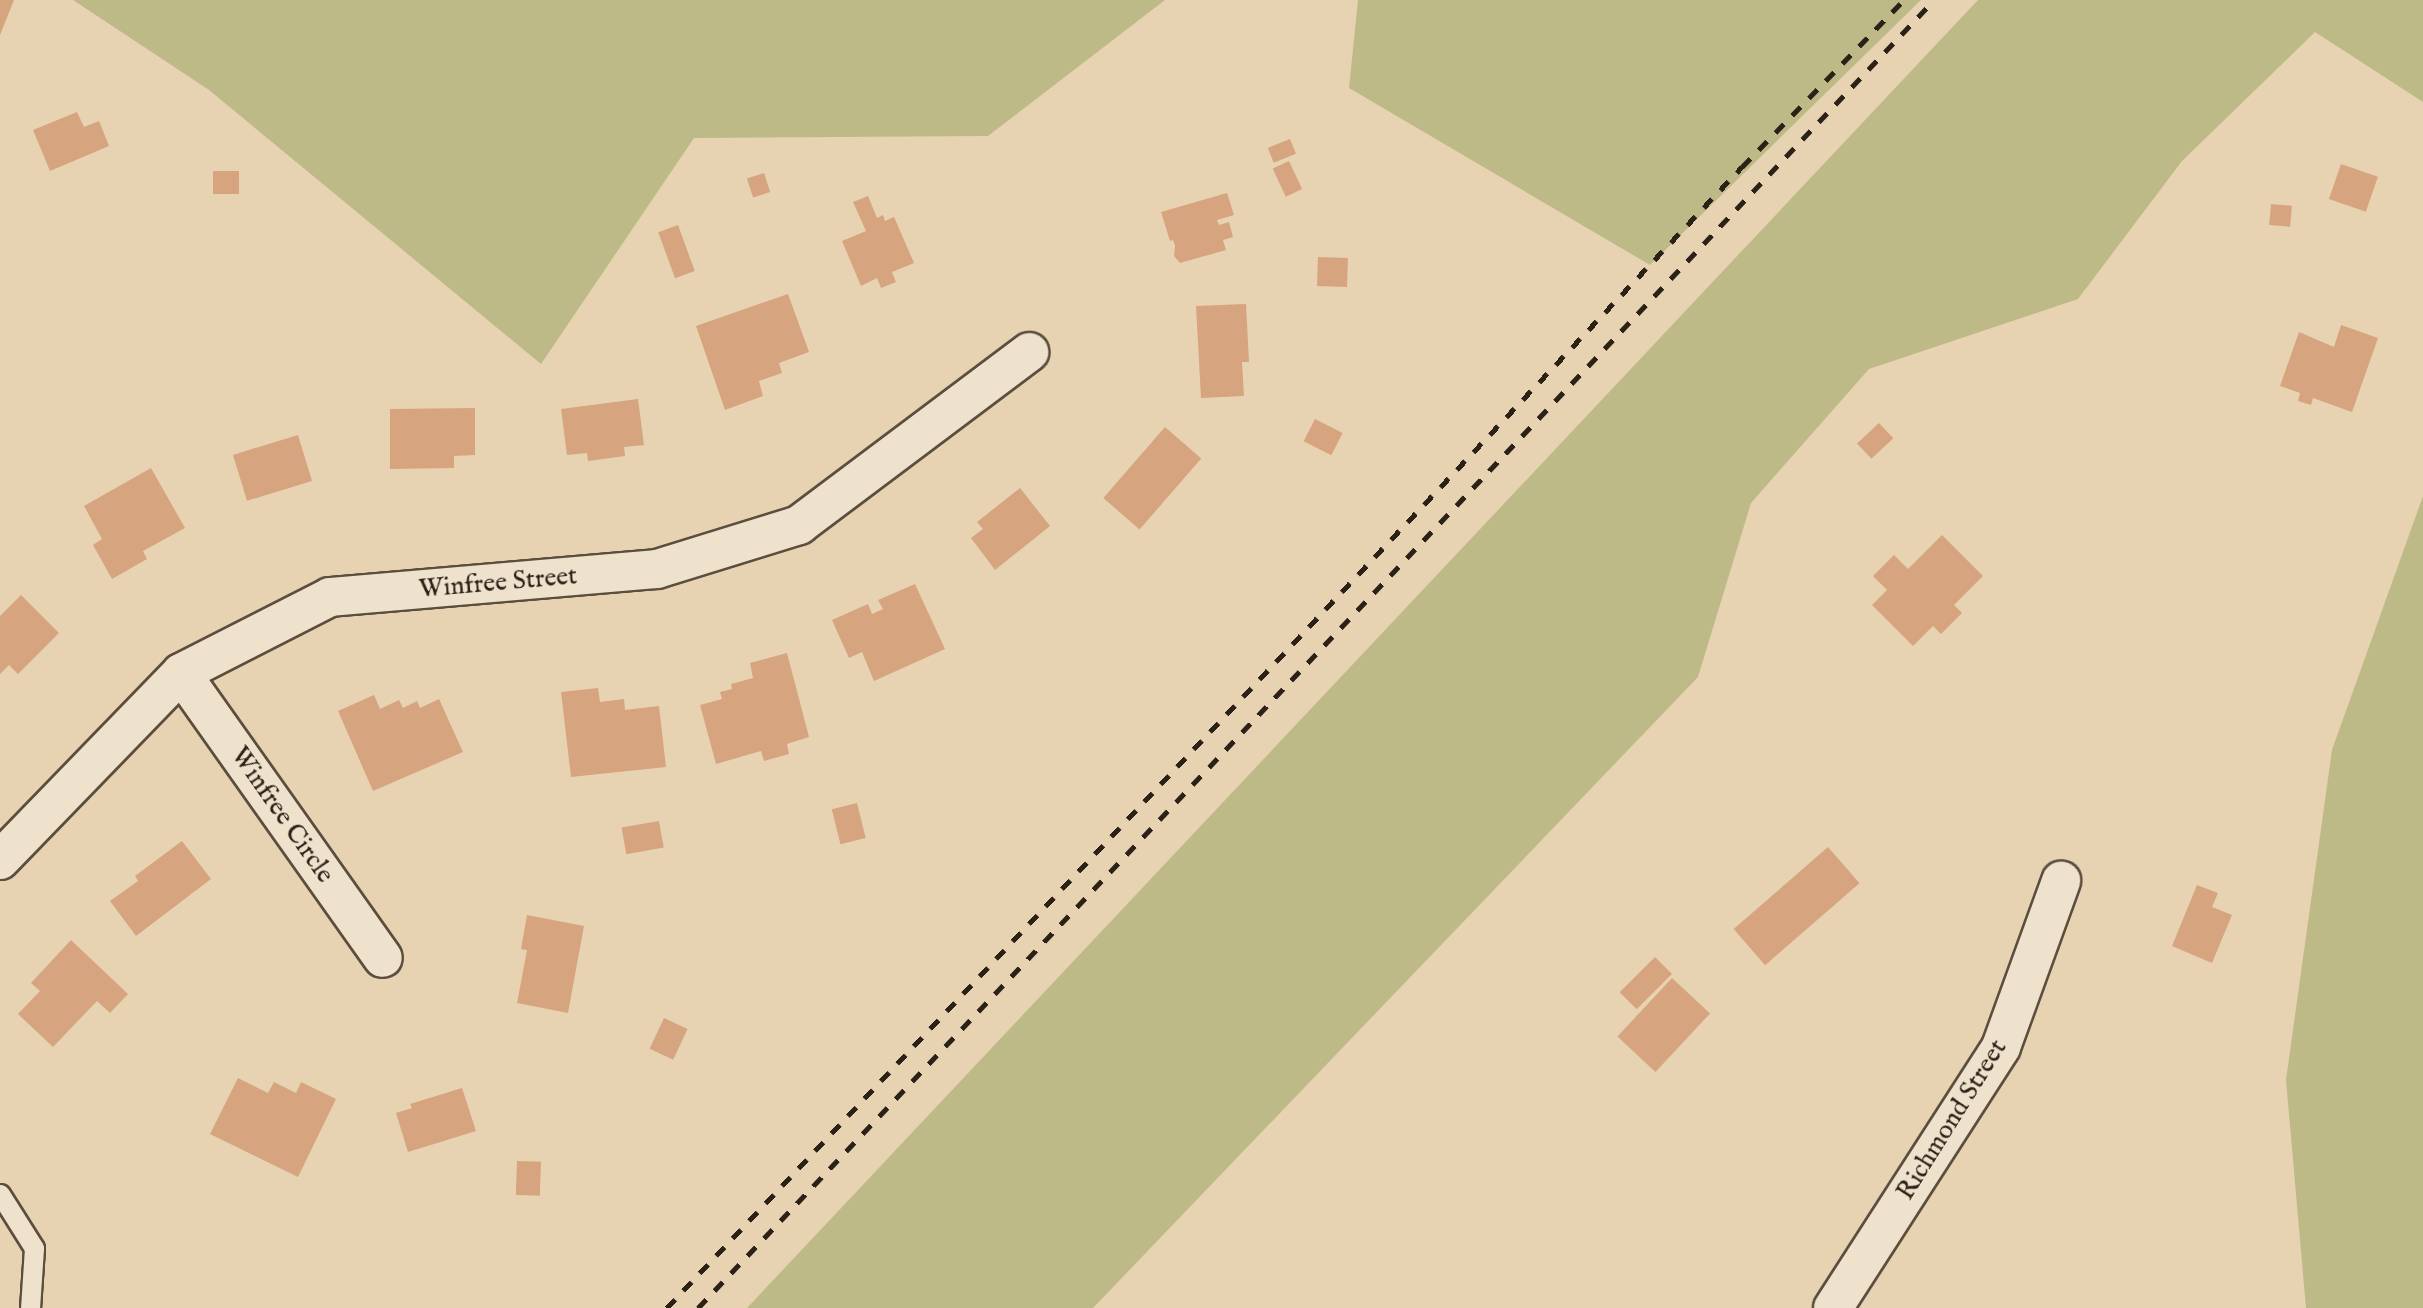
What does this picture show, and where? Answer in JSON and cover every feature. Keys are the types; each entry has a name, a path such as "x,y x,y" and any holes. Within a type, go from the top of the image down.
{"street":[{"name":"Winfree Street","path":"0,860 181,673 330,597 657,569 799,525 1029,352"},
{"name":"Winfree Circle","path":"181,673 383,958"},
{"name":"Richmond Street","path":"1833,1308 2001,1047 2061,881"}],"lane":[{"path":"0,1194 34,1248 30,1308"}],"shaded area":[{"path":"73,0 1165,0 988,136 694,138 541,364 209,90"},
{"path":"1358,0 1921,0 1650,265 1349,88"},
{"path":"1978,0 2423,0 2423,102 2315,32 2182,161 2078,299 1869,369 1751,503 1698,677 1093,1308 747,1308"},
{"path":"2423,496 2423,1308 2306,1308 2286,1080 2332,750"}],"building":[{"path":"0,0 14,0 0,35"},
{"path":"77,112 84,127 99,121 109,146 50,171 33,130"},
{"path":"1290,139 1296,154 1274,163 1268,148"},
{"path":"1289,161 1302,189 1286,197 1273,169"},
{"path":"2341,164 2378,177 2366,212 2329,199"},
{"path":"213,171 239,171 239,194 213,194"},
{"path":"764,173 770,192 753,198 747,179"},
{"path":"1227,193 1234,215 1217,220 1219,225 1229,222 1233,237 1223,240 1226,250 1180,263 1174,256 1175,246 1173,240 1170,241 1161,212"},
{"path":"868,196 877,218 883,215 885,221 894,217 914,263 892,272 896,282 881,288 877,278 861,286 842,241 866,231 853,202"},
{"path":"2271,204 2292,206 2290,227 2269,225"},
{"path":"678,225 695,271 675,278 658,232"},
{"path":"1318,257 1348,258 1347,287 1317,286"},
{"path":"788,294 809,352 779,363 782,373 759,381 763,396 725,410 696,326"},
{"path":"1246,304 1249,362 1242,362 1244,396 1201,398 1196,306"},
{"path":"2341,325 2378,338 2352,412 2313,398 2311,405 2298,401 2300,393 2280,386 2299,332 2334,347"},
{"path":"638,399 644,445 624,447 625,456 588,461 587,453 567,455 561,409"},
{"path":"475,408 475,455 454,456 454,468 390,469 390,409"},
{"path":"1315,419 1343,433 1331,455 1304,441"},
{"path":"1879,423 1893,438 1871,459 1857,443"},
{"path":"1165,427 1201,458 1140,529 1103,498"},
{"path":"298,435 312,481 247,501 233,455"},
{"path":"151,468 185,528 143,551 147,559 112,579 93,545 102,539 84,506"},
{"path":"1020,488 1050,526 995,570 971,538 983,529 977,522"},
{"path":"1942,535 1983,576 1954,605 1962,613 1941,634 1933,626 1913,646 1872,605 1887,590 1873,576 1894,555 1908,569"},
{"path":"915,584 945,649 874,681 862,652 849,658 832,620 868,604 872,614 883,609 878,600"},
{"path":"21,595 59,633 18,674 9,665 0,674 0,616"},
{"path":"787,653 809,737 787,744 789,754 764,761 761,751 716,764 700,705 722,699 720,692 732,689 731,684 753,678 750,663"},
{"path":"598,688 600,702 624,699 625,710 659,706 666,767 571,777 561,692"},
{"path":"374,695 380,709 399,700 403,708 417,701 420,708 439,699 463,752 373,791 338,711"},
{"path":"857,803 866,838 840,844 832,809"},
{"path":"659,821 664,848 626,854 622,828"},
{"path":"182,841 211,879 136,936 110,901 138,881 135,876"},
{"path":"1828,847 1859,883 1765,965 1734,929"},
{"path":"2197,885 2218,893 2212,907 2232,915 2212,963 2172,946"},
{"path":"527,915 584,926 568,1013 517,1003 527,950 521,949"},
{"path":"71,940 128,994 110,1013 97,1001 53,1047 18,1014 40,991 31,983"},
{"path":"1655,957 1672,974 1637,1009 1620,992"},
{"path":"1672,978 1710,1013 1655,1072 1617,1037"},
{"path":"664,1018 688,1029 673,1060 650,1049"},
{"path":"238,1078 268,1093 274,1082 296,1093 301,1082 336,1099 298,1177 210,1134"},
{"path":"462,1088 476,1131 408,1152 396,1113 412,1108 410,1104"},
{"path":"517,1161 541,1162 540,1196 516,1195"}],"railway":[{"path":"667,1308 1742,167 1904,0"},
{"path":"698,1308 1934,0"}]}
